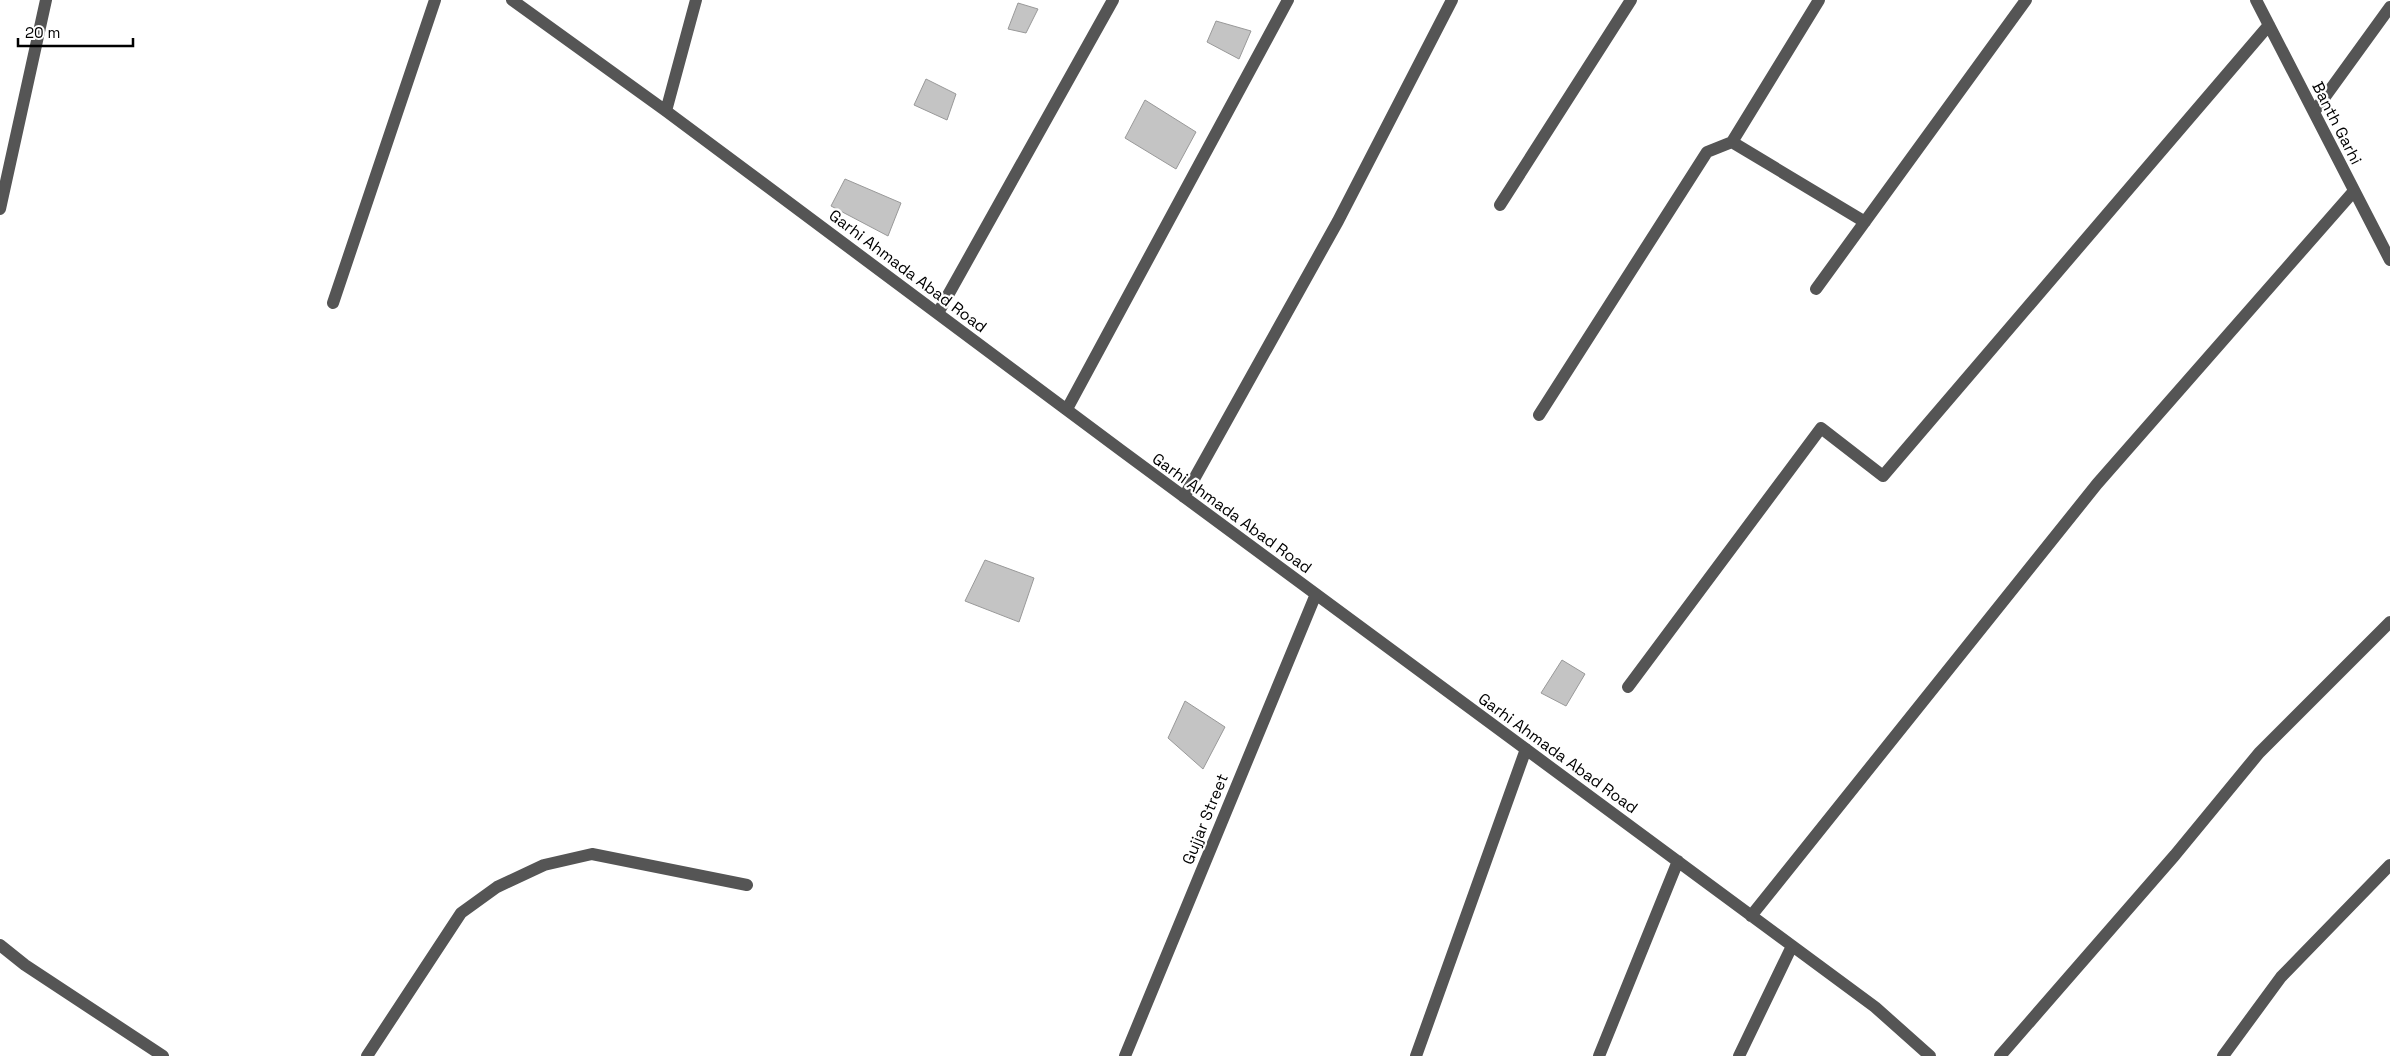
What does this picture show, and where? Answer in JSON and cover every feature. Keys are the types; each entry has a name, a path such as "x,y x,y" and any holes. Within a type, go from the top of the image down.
{"street":[{"path":"0,209 2,186 46,0"},
{"path":"334,303 435,0"},
{"name":"Garhi Ahmada Abad Road","path":"512,0 666,111 1184,497 1875,1007 1930,1056"},
{"path":"666,111 696,0"},
{"path":"938,313 1113,0"},
{"path":"1067,409 1288,0"},
{"path":"1184,497 1338,221 1452,0"},
{"path":"1500,205 1631,0"},
{"path":"1539,415 1707,152 1732,142 1820,0"},
{"path":"1816,288 2026,0"},
{"name":"Banth Garhi","path":"2256,0 2390,260"},
{"path":"2314,112 2390,7"},
{"path":"1628,687 1821,428 1883,476 2269,25"},
{"path":"1732,142 1864,222"},
{"path":"1751,916 2097,484 2354,191"},
{"name":"Gujjar Street","path":"1125,1056 1316,594"},
{"path":"2000,1056 2175,855 2259,753 2390,622"},
{"path":"1416,1056 1526,749"},
{"path":"367,1056 461,913 497,887 544,865 592,854 747,885"},
{"path":"1599,1056 1678,862"},
{"path":"2222,1056 2281,977 2390,865"},
{"path":"0,945 25,965 163,1056"},
{"path":"1739,1056 1792,946"}],"building":[{"path":"1018,3 1038,9 1026,33 1008,29"},
{"path":"1216,21 1251,31 1239,59 1207,42"},
{"path":"926,79 956,94 947,120 914,105"},
{"path":"1145,100 1196,132 1176,169 1125,138"},
{"path":"845,179 901,203 888,236 831,206"},
{"path":"985,560 1034,578 1019,622 965,601"},
{"path":"1562,660 1585,674 1566,706 1541,693"},
{"path":"1185,701 1225,727 1203,769 1168,738"}]}
